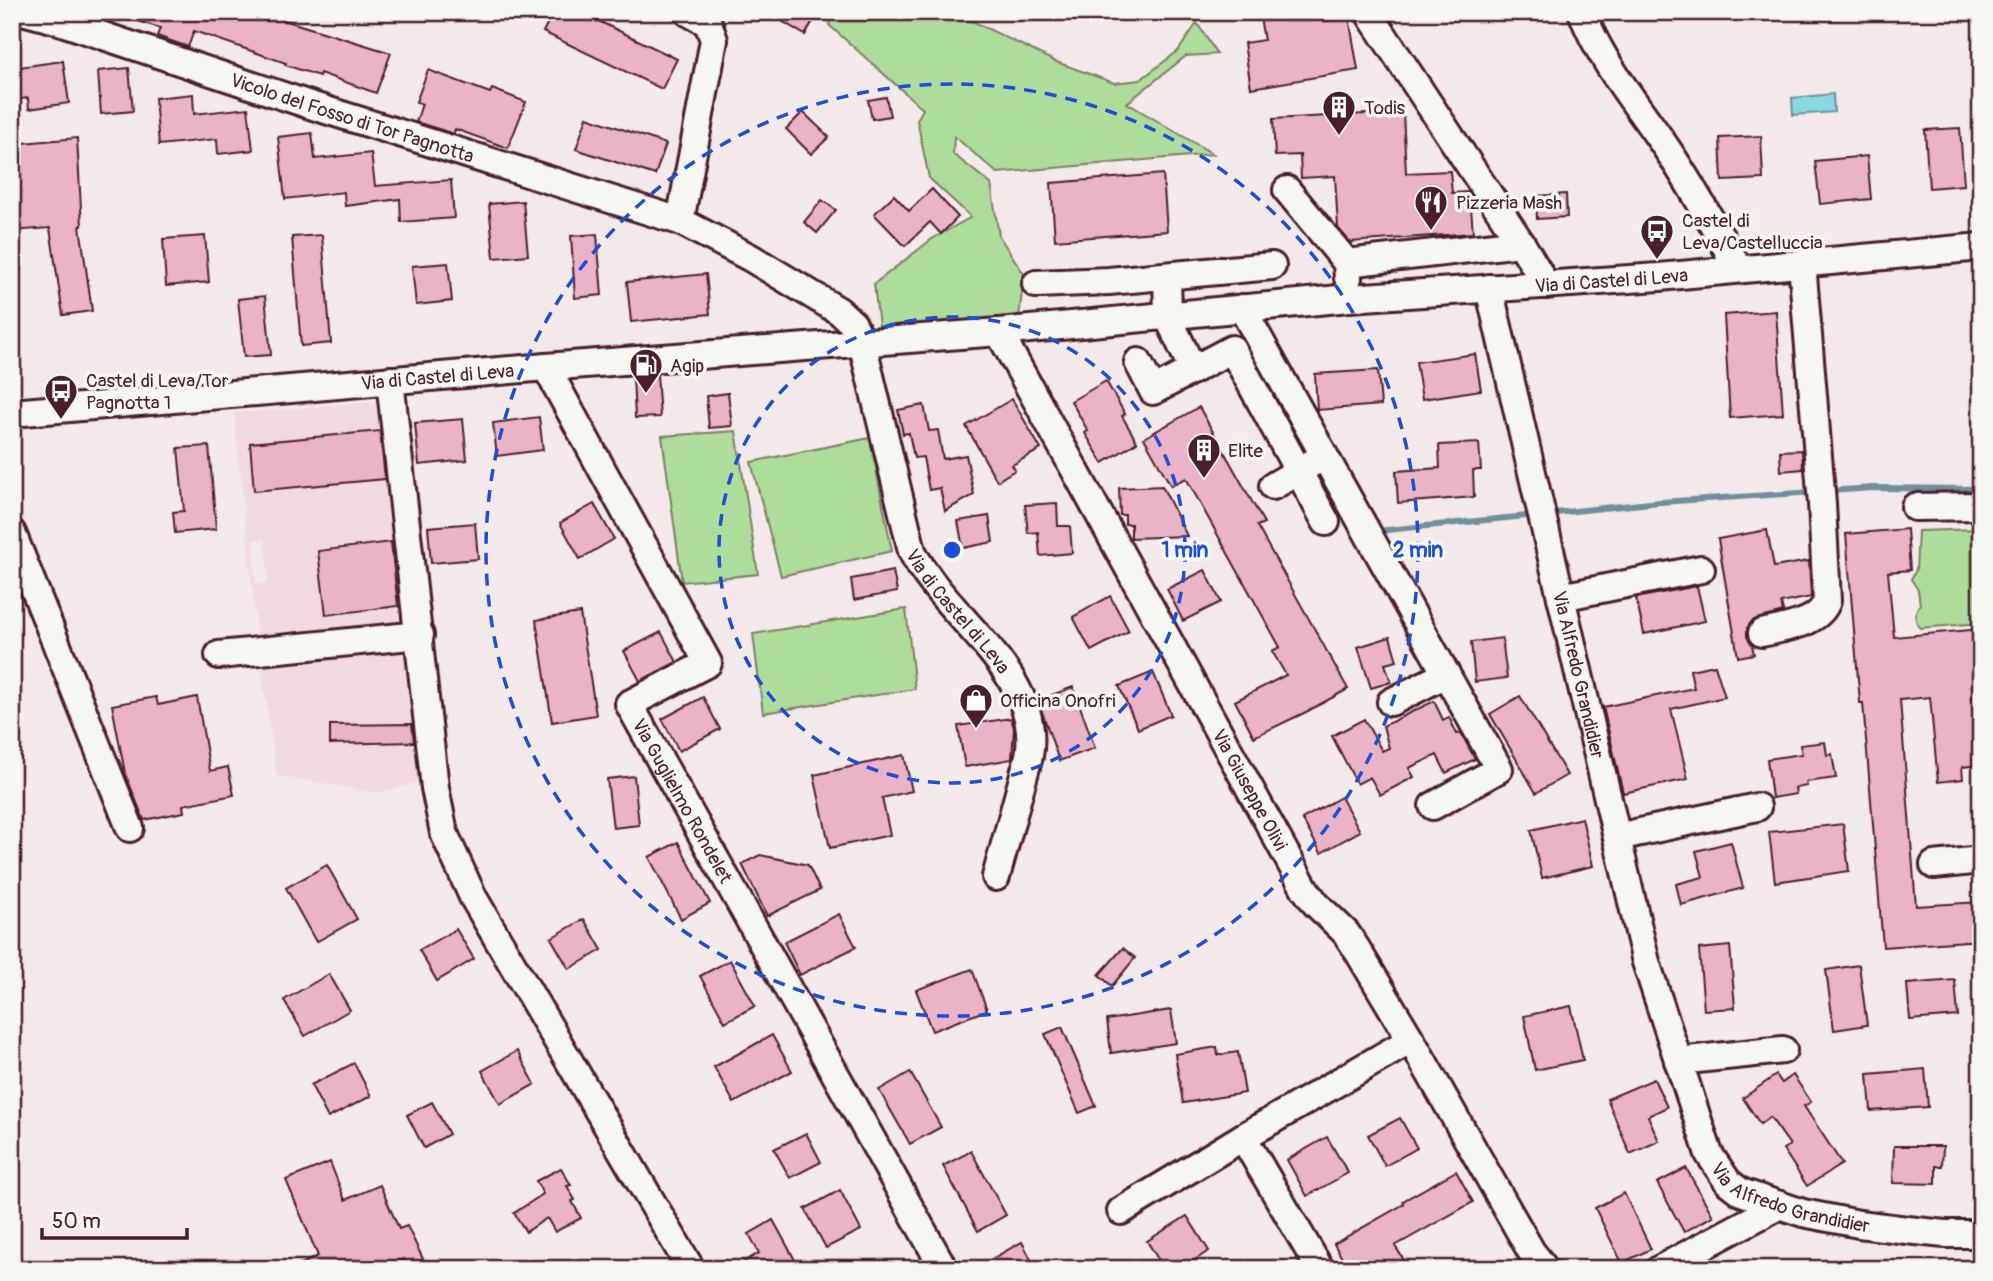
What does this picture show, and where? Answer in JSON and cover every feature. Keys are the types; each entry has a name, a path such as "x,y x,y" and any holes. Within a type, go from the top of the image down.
{"street":[{"name":"Vicolo del Fosso di Tor Pagnotta","path":"26,12 680,221 751,258 839,311 853,324 862,342"},
{"path":"680,221 714,40 708,23 688,12"},
{"path":"1368,12 1546,285"},
{"path":"1582,12 1593,40 1609,67 1669,151 1739,269"},
{"path":"1287,190 1347,263 1349,298"},
{"path":"1347,263 1521,243"},
{"name":"Via di Castel di Leva","path":"12,413 546,367 999,332 1349,298 1546,285 1981,247"},
{"path":"1762,633 1813,619 1822,613 1827,601 1821,493 1801,263"},
{"path":"1036,284 1109,281 1272,267"},
{"path":"1167,276 1168,317 1193,370"},
{"path":"1109,281 1112,322"},
{"name":"Via Alfredo Grandidier","path":"1489,288 1646,962 1706,1146 1717,1168 1728,1182 1741,1192 1812,1215 1859,1224 1945,1234 1981,1234"},
{"path":"1242,308 1499,769 1433,806"},
{"name":"Via Giuseppe Olivi","path":"999,332 1307,893 1346,933 1411,1040 1531,1251 1545,1269"},
{"name":"Via di Castel di Leva","path":"862,342 912,551 926,573 1003,668 1030,722 1029,756 996,877"},
{"path":"1138,362 1153,391 1232,349 1326,522"},
{"name":"Via Guglielmo Rondelet","path":"546,367 708,663 629,704 944,1269"},
{"path":"390,380 435,788 444,833 473,897 691,1269"},
{"path":"1273,486 1325,457"},
{"path":"1915,507 1981,506"},
{"path":"12,533 130,828"},
{"path":"1560,597 1701,569"},
{"path":"219,655 420,635"},
{"path":"1391,702 1444,670"},
{"path":"1617,837 1757,807"},
{"path":"1934,865 1981,860"},
{"path":"1122,1211 1411,1040"},
{"path":"1678,1061 1783,1050"},
{"path":"1243,1137 1320,1269"},
{"path":"1660,1269 1780,1205"}],"shaded area":[{"path":"384,401 407,631 258,644 234,413","holes":["380,431 385,479 255,491 250,443","265,539 268,583 256,584 253,540","391,542 398,606 326,615 319,551"]},
{"path":"395,644 413,662 426,780 379,793 277,776 261,670 270,655","holes":["415,724 415,742 331,744 331,725"]}],"green space":[{"path":"834,12 954,12 1054,61 1114,83 1140,80 1178,51 1197,23 1217,54 1186,56 1127,103 1213,154 997,173 954,136 953,154 991,184 999,236 1024,274 1019,317 879,326 874,284 932,239 971,217 929,178 917,120 923,109 829,25"},
{"path":"736,431 758,574 682,582 662,436"},
{"path":"870,438 892,551 781,576 751,462"},
{"path":"1981,529 1981,623 1920,628 1915,616 1920,604 1918,590 1911,579 1916,570 1918,531"},
{"path":"906,609 915,689 763,713 753,634"}],"water":[{"path":"1833,94 1834,112 1793,115 1792,98"}],"building":[{"path":"122,12 275,12 274,17 391,53 376,93 320,73 319,76 285,65 286,63 194,31 188,47 157,36 160,28 122,16"},
{"path":"553,12 580,12 677,59 662,89 543,32"},
{"path":"767,12 818,12 805,35"},
{"path":"1259,12 1324,12 1326,21 1349,17 1358,70 1251,88 1244,43 1264,40"},
{"path":"63,61 69,103 29,109 28,98 12,100 12,68"},
{"path":"129,68 133,111 101,114 98,71"},
{"path":"428,70 490,93 492,89 526,102 508,148 455,129 454,134 416,122 422,104 416,102"},
{"path":"193,94 194,114 248,108 253,150 218,154 217,139 159,145 155,98"},
{"path":"886,97 890,116 872,119 868,100"},
{"path":"803,112 829,137 811,154 786,129"},
{"path":"1403,112 1406,173 1450,171 1452,193 1468,192 1470,195 1473,233 1350,242 1338,228 1335,176 1301,178 1300,155 1275,156 1273,119"},
{"path":"587,117 666,144 655,175 576,149"},
{"path":"1960,128 1964,185 1929,188 1925,130"},
{"path":"312,133 315,159 371,153 375,186 451,180 454,218 401,222 400,199 345,206 344,192 285,199 278,137"},
{"path":"1761,136 1763,179 1722,181 1720,138"},
{"path":"77,138 80,226 92,311 63,315 50,228 12,231 12,144"},
{"path":"1867,156 1871,199 1820,204 1815,161"},
{"path":"1163,174 1167,231 1055,240 1051,183"},
{"path":"932,189 958,217 941,234 930,222 905,246 874,214 894,195 909,211"},
{"path":"1566,194 1567,217 1537,219 1536,196"},
{"path":"822,200 836,210 817,233 804,222"},
{"path":"523,201 528,255 494,258 489,204"},
{"path":"597,234 602,295 575,298 571,236"},
{"path":"322,235 331,343 301,346 292,237"},
{"path":"205,236 209,282 166,286 163,239"},
{"path":"448,263 452,301 416,305 412,266"},
{"path":"706,274 710,314 631,322 627,282"},
{"path":"265,296 271,355 244,357 238,299"},
{"path":"1776,311 1783,414 1730,418 1724,315"},
{"path":"1475,354 1481,390 1422,399 1416,362"},
{"path":"1378,370 1381,405 1317,410 1315,374"},
{"name":"Agip","path":"657,374 660,417 635,418 633,376"},
{"path":"1106,381 1137,442 1103,463 1085,433 1088,431 1071,401"},
{"path":"728,393 732,426 709,428 706,396"},
{"path":"1012,399 1041,449 1012,465 1015,470 997,481 966,426"},
{"path":"924,405 929,431 938,430 943,459 966,455 974,495 945,511 940,488 929,490 923,457 914,458 909,433 903,434 898,410"},
{"path":"1199,407 1264,523 1257,526 1348,689 1254,737 1235,701 1286,675 1272,651 1280,647 1186,478 1171,486 1144,438"},
{"path":"539,417 543,450 497,456 493,423"},
{"path":"463,419 467,460 419,465 415,423"},
{"path":"380,431 385,479 254,491 250,443"},
{"path":"1479,443 1481,470 1473,470 1474,497 1398,503 1396,471 1440,468 1439,445"},
{"path":"209,446 216,529 175,533 173,512 184,511 178,448"},
{"path":"1802,450 1803,469 1781,471 1780,451"},
{"path":"1162,486 1187,536 1131,538 1131,524 1125,524 1125,515 1120,515 1119,488"},
{"path":"1057,503 1058,526 1070,526 1072,553 1040,556 1038,532 1028,533 1025,505"},
{"path":"594,504 614,539 580,559 560,523"},
{"path":"989,516 993,542 963,548 958,521"},
{"path":"475,523 478,559 431,563 428,527"},
{"path":"1907,529 1910,570 1888,572 1894,637 1981,629 1981,693 1973,693 1979,765 1962,767 1963,779 1938,782 1930,697 1900,700 1916,906 1981,902 1981,940 1883,947 1846,534"},
{"path":"1767,530 1774,567 1809,561 1811,597 1781,603 1783,612 1752,621 1747,628 1747,636 1754,654 1738,657 1718,539"},
{"path":"391,542 398,606 326,615 318,551"},
{"path":"1205,570 1221,602 1183,621 1167,589"},
{"path":"893,571 897,592 854,600 851,579"},
{"path":"1697,586 1705,621 1644,634 1636,598"},
{"path":"1110,596 1129,631 1091,651 1073,617"},
{"path":"580,613 596,715 552,722 536,620"},
{"path":"661,632 677,662 640,681 624,651"},
{"path":"1390,637 1397,661 1385,664 1391,682 1371,688 1358,647"},
{"path":"1502,638 1507,678 1475,682 1471,642"},
{"path":"1715,665 1725,697 1671,709 1688,779 1623,793 1603,707 1694,688 1690,670"},
{"path":"1153,672 1171,715 1138,729 1119,686"},
{"path":"1073,687 1095,748 1059,761 1038,700"},
{"path":"1520,696 1567,775 1536,793 1490,714"},
{"path":"156,697 158,705 197,697 210,771 228,767 234,795 183,805 184,812 144,820 125,773 112,705"},
{"path":"703,697 720,729 679,751 662,719"},
{"path":"1434,701 1443,720 1449,717 1457,734 1461,733 1475,759 1446,773 1437,755 1409,768 1414,777 1380,795 1370,777 1357,784 1332,736 1364,719 1382,751 1389,748 1383,726"},
{"path":"1011,718 1014,728 1012,759 965,767 958,726"},
{"path":"412,724 414,742 330,744 330,725"},
{"path":"1825,742 1827,755 1832,754 1836,778 1806,782 1807,786 1795,788 1796,794 1772,798 1767,759 1802,754 1800,745"},
{"path":"904,755 912,791 882,798 890,835 830,848 814,775"},
{"path":"634,776 639,825 613,828 607,779"},
{"path":"1341,797 1360,831 1321,853 1302,819"},
{"path":"1582,818 1593,866 1542,878 1531,830"},
{"path":"1843,824 1849,871 1775,882 1769,832"},
{"path":"678,842 710,903 681,919 649,857"},
{"path":"1731,842 1743,888 1681,905 1676,884 1703,877 1696,851"},
{"path":"760,855 808,865 820,890 767,916 742,864"},
{"path":"327,865 357,919 316,942 286,888"},
{"path":"839,914 856,947 800,975 784,942"},
{"path":"584,919 602,950 569,969 551,938"},
{"path":"456,929 474,959 437,981 419,950"},
{"path":"1730,946 1735,1008 1704,1010 1699,949"},
{"path":"1123,948 1135,958 1112,986 1099,975"},
{"path":"730,960 755,1006 725,1022 700,976"},
{"path":"1859,965 1867,1025 1834,1030 1826,970"},
{"path":"972,969 987,1010 932,1031 916,990"},
{"path":"329,974 350,1010 305,1036 284,1000"},
{"path":"1955,980 1958,1016 1910,1020 1907,984"},
{"path":"1571,1006 1583,1060 1535,1070 1524,1016"},
{"path":"1171,1010 1176,1043 1111,1053 1107,1020"},
{"path":"1062,1027 1096,1106 1079,1113 1045,1034"},
{"path":"772,1035 792,1071 734,1103 714,1067"},
{"path":"1217,1047 1218,1055 1238,1052 1245,1093 1183,1103 1175,1054"},
{"path":"517,1051 535,1084 500,1104 482,1071"},
{"path":"354,1063 371,1096 328,1118 311,1085"},
{"path":"1925,1069 1928,1107 1871,1111 1868,1074"},
{"path":"910,1072 941,1127 910,1144 879,1090"},
{"path":"1776,1075 1782,1083 1793,1075 1811,1102 1804,1106 1842,1164 1807,1186 1783,1149 1790,1145 1770,1117 1760,1124 1743,1098"},
{"path":"1654,1079 1667,1107 1648,1116 1659,1141 1630,1154 1607,1099"},
{"path":"432,1102 449,1134 424,1148 407,1115"},
{"path":"1400,1118 1417,1148 1385,1166 1368,1135"},
{"path":"806,1133 821,1162 790,1178 774,1149"},
{"path":"1327,1137 1348,1173 1307,1196 1287,1160"},
{"path":"1894,1146 1943,1146 1942,1166 1936,1166 1936,1184 1893,1183"},
{"path":"971,1151 1006,1215 978,1231 943,1166"},
{"path":"330,1162 345,1200 380,1185 399,1229 407,1226 424,1261 408,1268 404,1259 384,1269 291,1269 318,1256 286,1180"},
{"path":"561,1168 571,1185 567,1186 581,1218 555,1232 547,1218 526,1232 514,1213 543,1194 536,1181"},
{"path":"1686,1168 1713,1216 1684,1232 1657,1183"},
{"path":"1456,1171 1473,1202 1395,1246 1404,1260 1389,1269 1348,1269 1334,1244"},
{"path":"840,1190 861,1230 826,1248 805,1209"},
{"path":"1624,1193 1651,1249 1622,1263 1595,1208"},
{"path":"1187,1216 1209,1251 1180,1269 1164,1269 1147,1241"},
{"path":"773,1220 800,1269 731,1269 759,1253 749,1234"},
{"path":"1022,1242 1036,1269 974,1269"}],"waterway":[{"path":"1829,491 1873,488 1981,489"},
{"path":"1546,514 1660,502 1815,492"},
{"path":"1377,531 1536,515"}],"place":[{"name":"Todis","path":"1339,137"},
{"name":"Pizzeria Mash","path":"1431,232"},
{"name":"Castel di Leva/Castelluccia","path":"1657,261"},
{"name":"Agip","path":"646,395"},
{"name":"Castel di Leva/Tor Pagnotta 1","path":"61,421"},
{"name":"Elite","path":"1204,480"},
{"name":"Officina Onofri","path":"976,730"}]}
